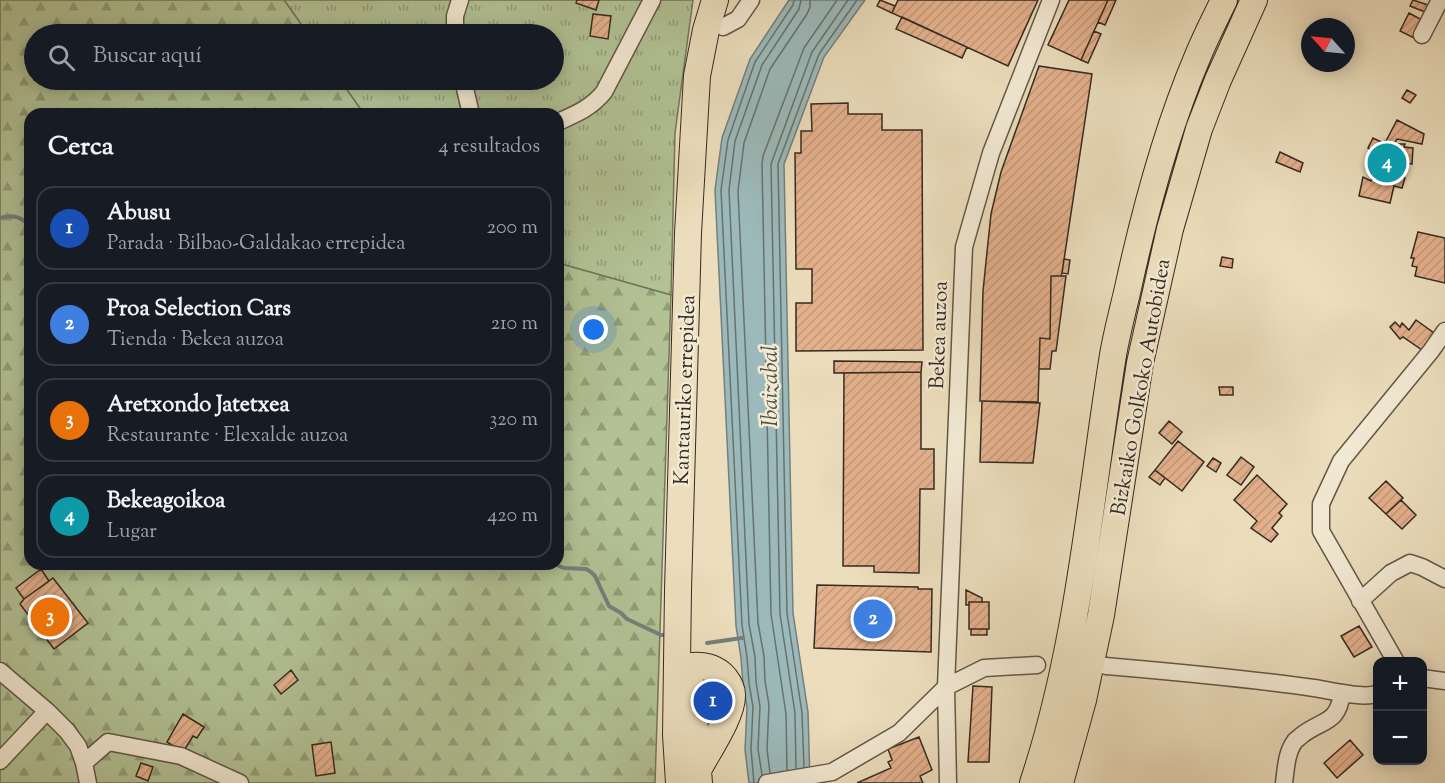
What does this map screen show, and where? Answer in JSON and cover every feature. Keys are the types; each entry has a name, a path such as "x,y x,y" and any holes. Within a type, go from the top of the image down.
{"highway":[{"name":"Kantauriko errepidea","path":"687,780 676,735 685,667 678,590 688,233 697,76 706,30 715,0"},
{"path":"687,780 724,723 733,693 729,683 721,673 713,668 685,667 710,134 717,56 730,0"},
{"path":"1197,57 1216,0"},
{"name":"Bizkaiko Golkoko Autobidea","path":"1033,783 1046,744 1077,603 1114,352 1138,240 1173,121 1197,57 1224,0"},
{"name":"Bizkaiko Golkoko Autobidea","path":"1060,783 1083,700 1101,615 1140,363 1170,229 1200,129 1218,80 1254,0"}],"street":[{"path":"455,24 455,15 460,0"},
{"path":"723,27 738,19 751,0"},
{"name":"Bekea auzoa","path":"948,783 946,687 964,248 991,153 1051,0"},
{"path":"1422,35 1440,0"},
{"path":"564,119 584,110 604,92 646,5"},
{"path":"465,90 470,108"},
{"path":"1393,657 1321,531 1321,504 1341,460 1445,331"},
{"path":"1360,601 1391,573 1410,563 1445,579"},
{"path":"767,783 832,772 899,733 946,687 984,668 1036,665"},
{"path":"1106,666 1246,678 1373,696"},
{"path":"0,671 67,731 78,746 88,783"},
{"path":"1427,679 1445,681"},
{"path":"1284,783 1287,759 1295,741 1335,716 1341,706 1342,693"},
{"path":"0,761 47,711"},
{"path":"84,763 108,742 181,756 213,778 240,783"}],"green space":[{"path":"0,0 284,0 301,24 24,24 24,90 347,90 360,108 24,108 24,570 564,570 564,265 671,295 655,783 0,783"},
{"path":"284,0 693,0 675,133 671,295 564,265 564,108 360,108 347,90 564,90 564,24 301,24"}],"water":[{"name":"Ibaizabal","path":"789,0 865,0 824,57 784,164 793,613 808,712 810,783 749,783 745,750 747,707 736,626 715,190 722,138 750,59"}],"building":[{"path":"577,0 599,0 596,10 576,3"},
{"path":"880,0 895,6 892,13 877,6"},
{"path":"898,0 1038,0 1008,66 892,13"},
{"path":"1069,0 1108,0 1081,60 1048,45"},
{"path":"1108,0 1116,0 1105,25 1098,22"},
{"path":"1413,0 1428,5 1425,12 1410,6"},
{"path":"1409,13 1424,21 1416,39 1400,31"},
{"path":"593,14 611,16 608,39 590,36"},
{"path":"902,17 967,47 962,58 896,29"},
{"path":"1094,31 1101,34 1088,63 1081,60"},
{"path":"1039,66 1092,74 1062,273 1061,276 1051,276 1050,339 1040,338 1038,402 980,401 983,291 991,214 1001,172"},
{"path":"1407,90 1416,95 1410,103 1402,98"},
{"path":"848,103 848,114 882,114 882,130 922,130 923,350 796,351 796,303 812,303 812,269 796,269 795,153 801,153 801,131 812,131 811,104"},
{"path":"1397,120 1424,134 1422,144 1397,139 1394,144 1405,144 1404,147 1413,148 1412,164 1399,161 1396,176 1405,178 1402,188 1394,186 1390,203 1359,196 1363,177 1371,181 1377,153 1368,148 1373,138 1385,144"},
{"path":"1280,152 1303,163 1300,172 1276,162"},
{"path":"1418,232 1445,238 1445,283 1415,276 1417,267 1412,266 1414,258 1411,258"},
{"path":"1222,257 1233,259 1232,268 1220,266"},
{"path":"1064,259 1070,260 1068,274 1062,273"},
{"path":"1051,276 1066,276 1056,351 1052,351 1050,369 1039,369 1040,338 1050,339"},
{"path":"1416,320 1434,333 1422,350 1403,337 1400,339 1390,327 1395,322 1400,327 1402,323 1409,330"},
{"path":"834,361 922,362 921,372 834,373"},
{"path":"921,372 921,449 934,449 934,489 920,489 919,573 874,572 874,566 843,566 844,373"},
{"path":"1219,387 1233,387 1233,395 1220,395"},
{"path":"982,401 1040,403 1033,463 980,462"},
{"path":"1169,421 1182,432 1172,444 1159,433"},
{"path":"1178,441 1204,462 1182,491 1155,470"},
{"path":"1241,457 1254,467 1241,485 1227,475"},
{"path":"1213,458 1221,463 1216,472 1207,466"},
{"path":"1155,470 1165,478 1160,485 1149,477"},
{"path":"1257,475 1287,504 1279,513 1282,516 1272,528 1278,534 1271,542 1251,528 1257,521 1234,500"},
{"path":"1386,481 1403,498 1386,514 1369,498"},
{"path":"1401,500 1416,515 1402,529 1386,514"},
{"path":"40,570 49,581 24,599 16,588"},
{"path":"53,578 88,623 54,649 20,604"},
{"path":"817,585 932,589 931,652 814,648"},
{"path":"966,590 982,598 982,602 969,602 969,605 966,605"},
{"path":"969,602 989,602 989,629 969,629"},
{"path":"1359,626 1372,647 1354,657 1341,636"},
{"path":"971,629 987,629 987,635 971,635"},
{"path":"291,670 298,680 281,694 274,685"},
{"path":"973,686 992,687 989,762 968,762"},
{"path":"183,714 204,727 197,738 193,736 183,752 167,742"},
{"path":"919,737 932,770 920,776 923,783 857,783 891,768 888,762 892,760 888,749"},
{"path":"1350,740 1363,755 1337,778 1324,763"},
{"path":"331,742 335,773 316,776 312,745"},
{"path":"141,763 153,767 148,781 136,776"}],"waterway":[{"path":"0,218 9,216 24,221"},
{"path":"564,568 586,569 591,572 609,606 627,619 664,635"},
{"path":"707,643 742,638"}],"place":[{"name":"Bekeagoikoa","path":"1387,163"},
{"name":"Aretxondo Jatetxea","path":"50,617"},
{"name":"Proa Selection Cars","path":"873,619"},
{"name":"Abusu","path":"713,701"}]}
